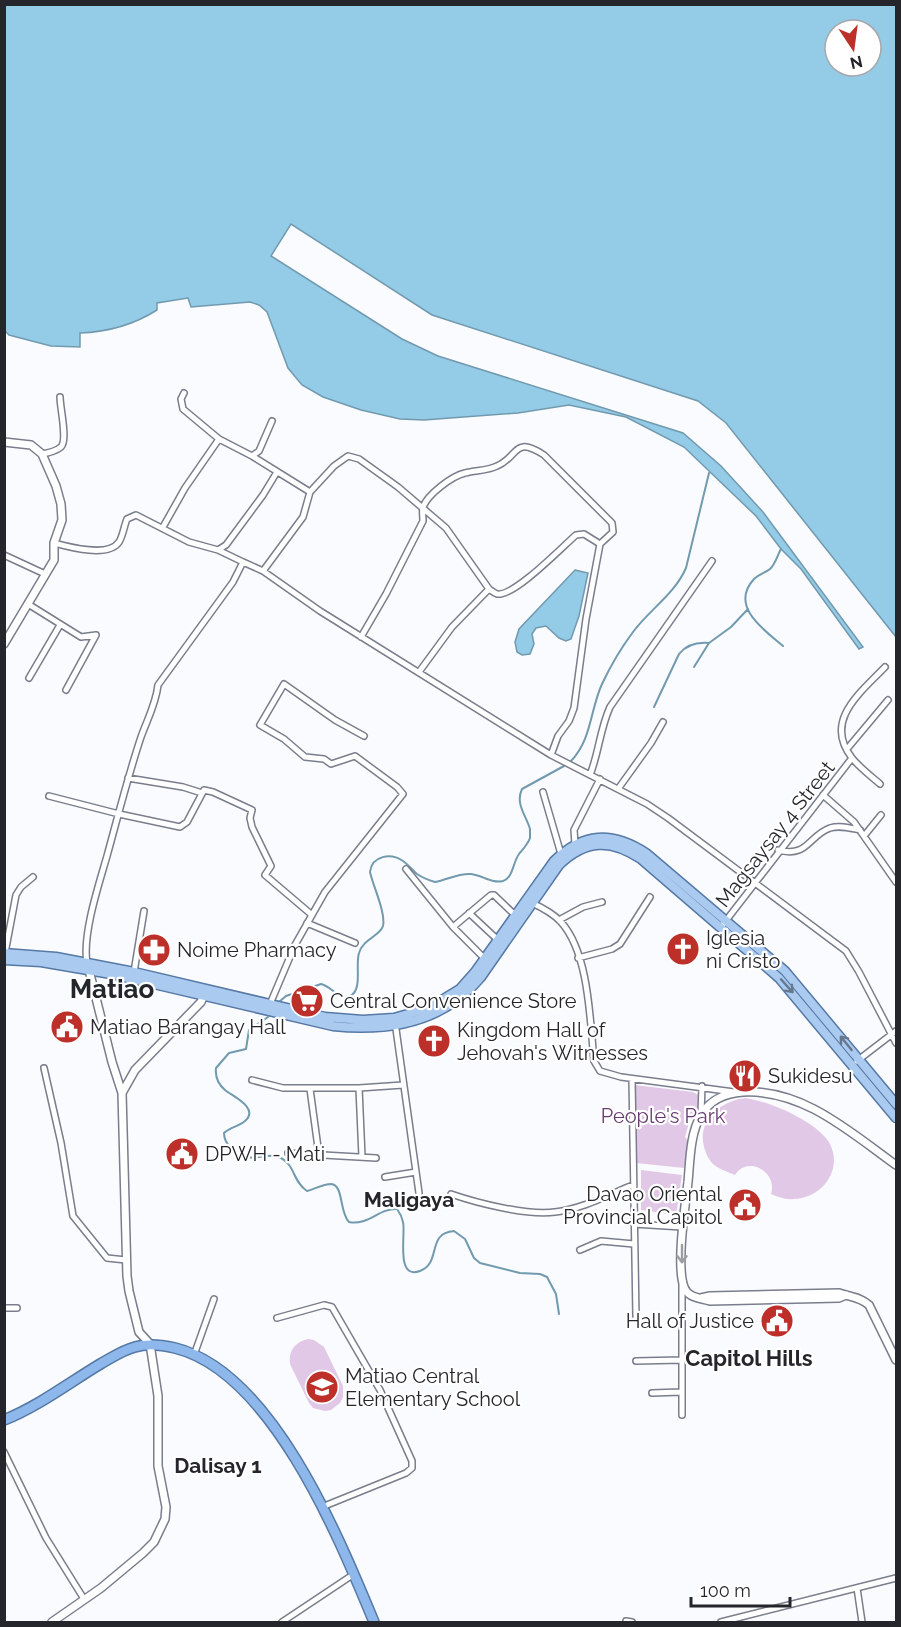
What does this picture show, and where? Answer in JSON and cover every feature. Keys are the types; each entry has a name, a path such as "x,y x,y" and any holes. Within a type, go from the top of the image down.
{"highway":[{"path":"4,1420 36,1404 109,1359 136,1347 150,1344 194,1354 228,1376 257,1404 286,1446 332,1527 374,1623"}],"main road":[{"path":"88,967 134,972 333,1026 362,1028 433,1015 475,984 561,854 575,844 608,837 630,843 646,853 724,924 779,978 855,1062 897,1104"},
{"path":"455,997 485,958 501,942 515,915 559,865 571,854 589,846 607,844 627,850 724,924"},
{"path":"5,955 56,957 88,967 343,1020 395,1022"},
{"path":"855,1062 897,1119"}],"street":[{"path":"184,393 181,399 183,409 219,439 252,456 310,492"},
{"path":"42,454 60,447 64,442 60,397"},
{"path":"252,456 259,451 272,421"},
{"path":"163,527 185,488 219,439"},
{"path":"4,442 31,445 42,454 57,486 62,504 62,520 54,543 54,560 4,644"},
{"path":"361,637 423,521 423,508 434,492 463,473 498,466 519,448 526,446 544,455 612,523 613,532 600,544 586,619 574,708 569,721 558,736 551,755"},
{"path":"263,571 303,517 310,492 334,466 344,458 352,456 398,487 451,534 489,589 497,594 506,593 520,586 576,535 584,534 600,544"},
{"path":"218,550 226,545 277,472"},
{"path":"54,543 80,550 113,548 118,543 127,519 136,515 189,542 218,550 263,571 303,600 551,755 600,779 668,818 755,882 846,951 894,1033 897,1043"},
{"path":"4,555 45,574"},
{"path":"590,775 598,755 602,730 610,707 712,561"},
{"path":"136,1347 139,1332 129,1291 126,1260 122,1093 88,967 86,951 88,936 128,778 158,686 233,582 243,562"},
{"path":"419,672 452,627 489,589"},
{"path":"28,604 81,638 96,635 66,690"},
{"path":"29,678 60,625"},
{"path":"880,784 852,758 840,726 846,711 885,667"},
{"path":"270,1004 284,968 325,892 342,867 403,794 397,787 354,756 331,764 324,759 305,757 260,725 285,684 335,720 364,736"},
{"path":"847,749 888,700"},
{"path":"618,789 651,744 663,722"},
{"name":"Magsaysay 4 Street","path":"724,924 778,850 852,758"},
{"path":"128,778 183,787 202,793"},
{"path":"575,844 574,830 600,779"},
{"path":"49,796 118,814 180,826 187,822 204,790 213,792 252,810 250,818 252,827 271,866 265,874 312,915"},
{"path":"543,792 561,854"},
{"path":"823,795 845,813 860,830 897,882"},
{"path":"864,836 881,815"},
{"path":"778,850 789,852 802,850 830,828 844,827 860,830"},
{"path":"406,870 453,927 485,958"},
{"path":"5,955 16,895 21,887 33,877"},
{"path":"453,927 492,894 515,915"},
{"path":"578,958 612,949 620,944 650,897"},
{"path":"529,901 550,912 572,938 585,989 597,1067 607,1075 737,1092 771,1094 805,1104 846,1129 897,1165"},
{"path":"559,920 583,907 602,902"},
{"path":"134,972 144,911"},
{"path":"469,913 501,942"},
{"path":"307,924 356,943"},
{"path":"122,1093 135,1070 205,992"},
{"path":"395,1022 419,1193"},
{"path":"855,1062 894,1033"},
{"path":"44,1068 61,1143 73,1216 107,1258 126,1260"},
{"path":"632,1079 636,1317"},
{"path":"252,1080 282,1088 310,1089 403,1085"},
{"path":"682,1415 682,1227 694,1136 701,1115 702,1086"},
{"path":"359,1088 362,1157"},
{"path":"310,1089 319,1155"},
{"path":"701,1115 717,1100 737,1092"},
{"path":"288,1153 376,1158"},
{"path":"385,1177 416,1172"},
{"path":"451,1194 498,1206 539,1213 554,1213 633,1185"},
{"path":"634,1224 682,1227"},
{"path":"580,1250 601,1241 634,1244"},
{"path":"682,1282 686,1292 695,1298 710,1301 839,1298 846,1295"},
{"path":"700,1299 710,1296 839,1293 862,1299 869,1305 897,1360"},
{"path":"194,1354 214,1299"},
{"path":"277,1318 324,1305 332,1307 380,1390 412,1461 412,1468 406,1473 322,1507"},
{"path":"4,1308 17,1308"},
{"path":"52,1623 143,1553 158,1536 165,1519 166,1507 158,1466 160,1411 150,1344 139,1332"},
{"path":"636,1361 681,1360"},
{"path":"652,1393 681,1392"},
{"path":"4,1452 46,1538 84,1599"},
{"path":"282,1623 354,1574"},
{"path":"721,1623 897,1578"},
{"path":"857,1588 862,1623"}],"green space":[{"name":"People's Park","path":"635,1085 693,1092 698,1095 697,1113 690,1119 685,1137 689,1142 684,1168 636,1163"},
{"path":"745,1098 767,1103 792,1114 824,1136 830,1144 834,1163 832,1173 821,1188 804,1197 782,1198 771,1194 770,1179 760,1169 747,1166 735,1175 711,1162 707,1156 703,1137 708,1120 727,1103"},
{"path":"641,1170 682,1175 676,1215 641,1210"},
{"path":"308,1339 324,1347 343,1386 343,1397 340,1403 331,1410 313,1408 290,1364 293,1348 299,1342"}],"water":[{"path":"4,5 896,5 896,637 726,423 698,401 432,315 291,224 271,256 402,339 438,356 683,433 721,466 763,512 863,647 859,649 801,569 781,549 756,516 684,447 626,417 569,405 518,413 424,420 400,419 361,410 323,397 302,385 288,368 267,312 259,305 250,302 191,307 188,298 157,303 157,310 130,323 110,329 80,333 80,347 51,346 9,335 4,330"},
{"path":"575,570 588,573 579,616 571,639 566,641 559,638 546,626 536,628 532,634 534,644 530,654 522,655 517,652 515,642 519,629"}],"waterway":[{"path":"571,761 587,734 598,694 616,658 640,624 675,586 686,568 709,473"},
{"path":"781,549 772,567 754,579 747,589 745,599 752,617 783,646"},
{"path":"694,667 709,643 731,627 748,609"},
{"path":"654,707 679,654 692,644 709,643"},
{"path":"279,1002 286,996 321,984 343,997 354,993 358,983 358,958 361,948 383,926 381,907 370,872 374,862 378,859 388,856 398,858 417,874 435,882 466,874 495,881 506,879 530,838 530,829 520,805 522,789 564,766"},
{"path":"268,1017 249,1030 246,1049 229,1053 216,1068 220,1085 243,1103 249,1112 245,1121 224,1133 226,1142 232,1149 244,1157 275,1156 281,1158 286,1161 299,1183 307,1191 328,1184 335,1186 349,1222 362,1222 385,1211 397,1209 404,1228 404,1263 412,1272 427,1267 440,1237 454,1231 465,1239 474,1258 480,1263 547,1277 556,1294 559,1314"}],"place":[{"name":"Iglesia ni Cristo","path":"683,949"},
{"name":"Noime Pharmacy","path":"154,950"},
{"name":"Central Convenience Store","path":"307,1001"},
{"name":"Matiao Barangay Hall","path":"67,1027"},
{"name":"Kingdom Hall of Jehovah's Witnesses","path":"434,1041"},
{"name":"Sukidesu","path":"745,1076"},
{"name":"DPWH - Mati","path":"182,1154"},
{"name":"Davao Oriental Provincial Capitol","path":"745,1205"},
{"name":"Hall of Justice","path":"777,1321"},
{"name":"Matiao Central Elementary School","path":"322,1387"}],"district":[{"name":"Matiao","path":"112,989"},
{"name":"Maligaya","path":"409,1199"},
{"name":"Capitol Hills","path":"749,1358"},
{"name":"Dalisay 1","path":"218,1465"}]}
